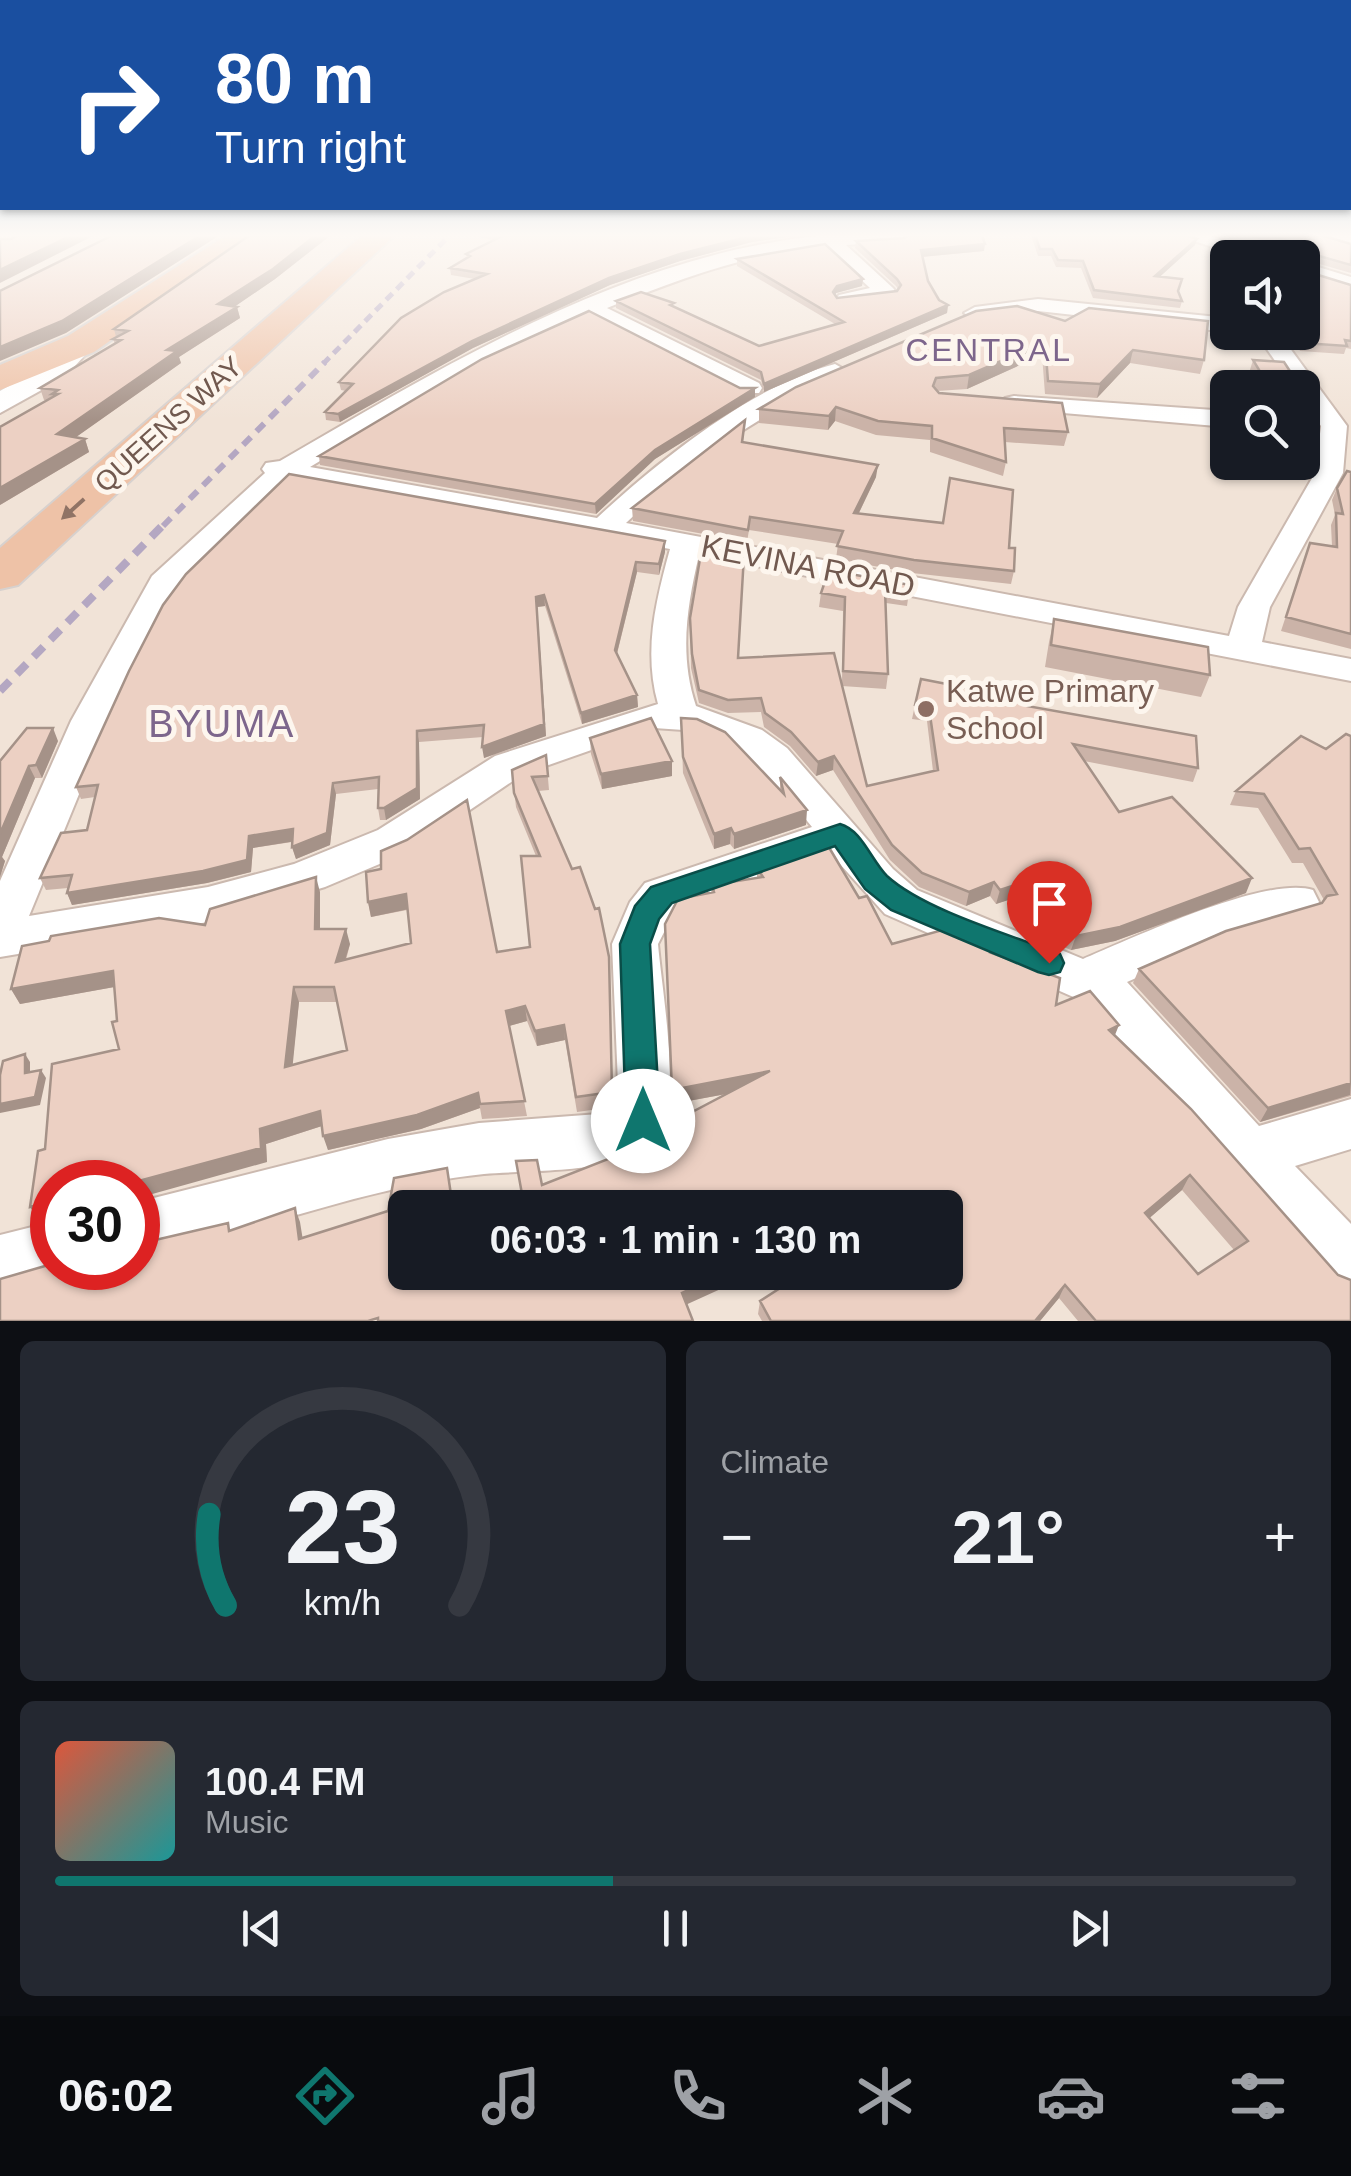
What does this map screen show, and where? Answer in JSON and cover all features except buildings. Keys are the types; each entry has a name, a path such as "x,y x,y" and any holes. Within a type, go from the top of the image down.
{"highway":[{"path":"0,379 61,356 152,297"},
{"name":"QUEENS WAY","path":"0,574 312,297"}],"street":[{"path":"0,935 90,721 162,583 275,469 473,358 616,297"},
{"path":"846,299 859,297"},
{"path":"954,321 968,314 1038,304 1210,322"},
{"path":"589,307 750,388"},
{"path":"1243,649 1254,608 1329,473 1334,426 1279,350"},
{"path":"0,404 61,356"},
{"path":"604,528 622,507 712,436 784,392 859,360"},
{"path":"984,400 1210,417"},
{"path":"1320,425 1334,426"},
{"name":"KEVINA ROAD","path":"275,469 688,542 1351,670"},
{"path":"680,716 666,660 668,625 688,542"},
{"path":"0,935 196,906 272,888 375,850 408,832 494,772 534,753 644,718 680,716 721,725 752,741 785,770 875,882 901,902 938,921 1086,978 1124,1009 1249,1155 1351,1265"},
{"path":"160,1225 388,1166 480,1150 614,1138 632,1132 643,1121 645,1107 635,944 646,914 662,895 840,834"},
{"path":"1086,978 1207,927 1297,902"},
{"path":"1249,1155 1351,1124"},
{"path":"0,1264 30,1256"}],"shaded area":[{"path":"0,297 1210,297 1210,350 1320,350 1320,297 1351,297 1351,1321 0,1321"}],"railway":[{"path":"323,364 389,297"},
{"path":"163,526 325,362"},
{"path":"0,691 165,523"}],"place":[{"name":"Katwe Primary School","path":"926,709"}],"district":[{"name":"CENTRAL","path":"989,350"},
{"name":"BYUMA","path":"222,724"}],"route":[{"path":"643,1121 635,944 646,914 662,895 840,834 875,882 901,902 924,915 1049,963"}]}
